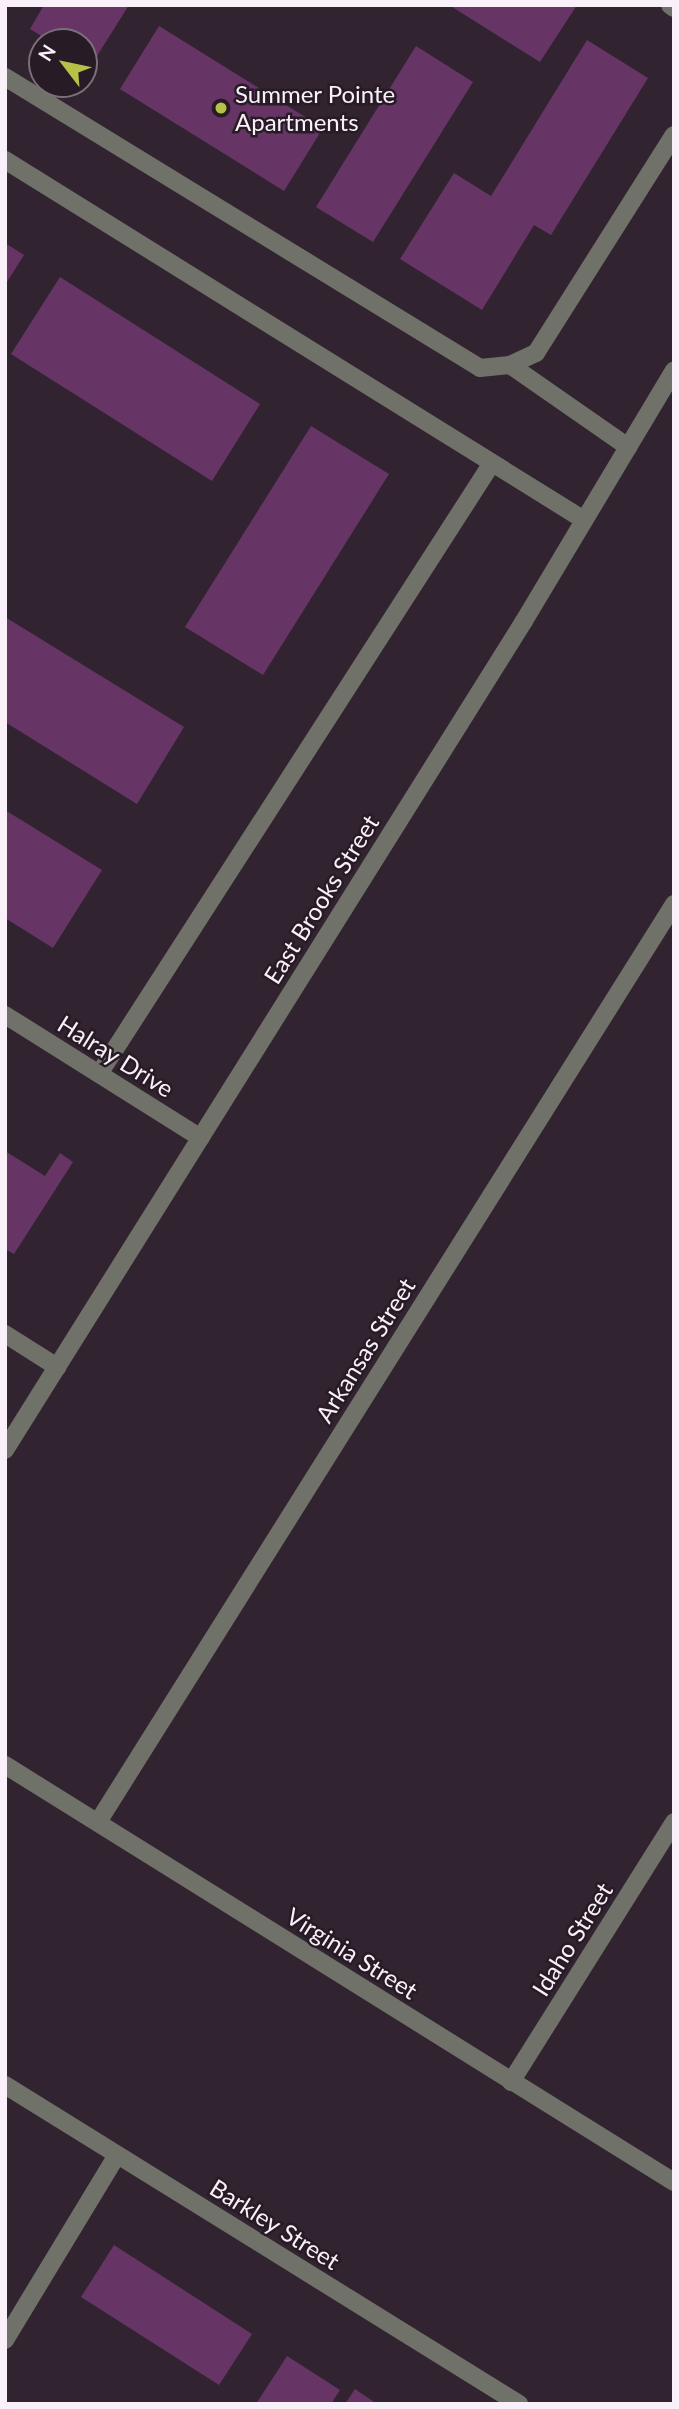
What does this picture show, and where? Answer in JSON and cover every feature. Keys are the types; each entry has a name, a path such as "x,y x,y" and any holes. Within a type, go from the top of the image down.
{"street":[{"path":"5,78 453,356 480,368 510,365 536,353 674,135"},
{"path":"5,160 583,520"},
{"path":"510,365 628,447"},
{"name":"East Brooks Street","path":"7,1444 201,1138 674,370"},
{"path":"99,1074 492,463"},
{"name":"Arkansas Street","path":"98,1822 674,904"},
{"name":"Halray Drive","path":"5,1015 201,1138"},
{"path":"5,1334 58,1367"},
{"name":"Virginia Street","path":"5,1765 674,2182"},
{"name":"Idaho Street","path":"511,2082 674,1822"},
{"name":"Barkley Street","path":"5,2085 519,2404"},
{"path":"5,2340 117,2155"}],"building":[{"path":"44,5 129,5 98,54 98,28 31,28"},
{"path":"449,5 577,5 540,62"},
{"name":"Summer Pointe Apartments","path":"159,26 323,128 284,191 120,89"},
{"path":"587,40 648,78 551,235 534,225 482,310 400,259 454,173 491,196"},
{"path":"416,46 473,82 373,242 316,207"},
{"path":"5,243 24,255 5,285"},
{"path":"60,277 260,404 212,481 11,354"},
{"path":"311,426 389,474 263,675 185,627"},
{"path":"5,617 184,727 137,804 5,722"},
{"path":"5,810 102,870 53,948 5,918"},
{"path":"5,1151 45,1176 60,1153 73,1162 14,1254 5,1249"},
{"path":"114,2245 252,2334 219,2385 81,2297"},
{"path":"287,2356 340,2390 331,2404 256,2404"},
{"path":"355,2389 377,2404 345,2404"}],"place":[{"name":"Summer Pointe Apartments","path":"221,108"}]}
